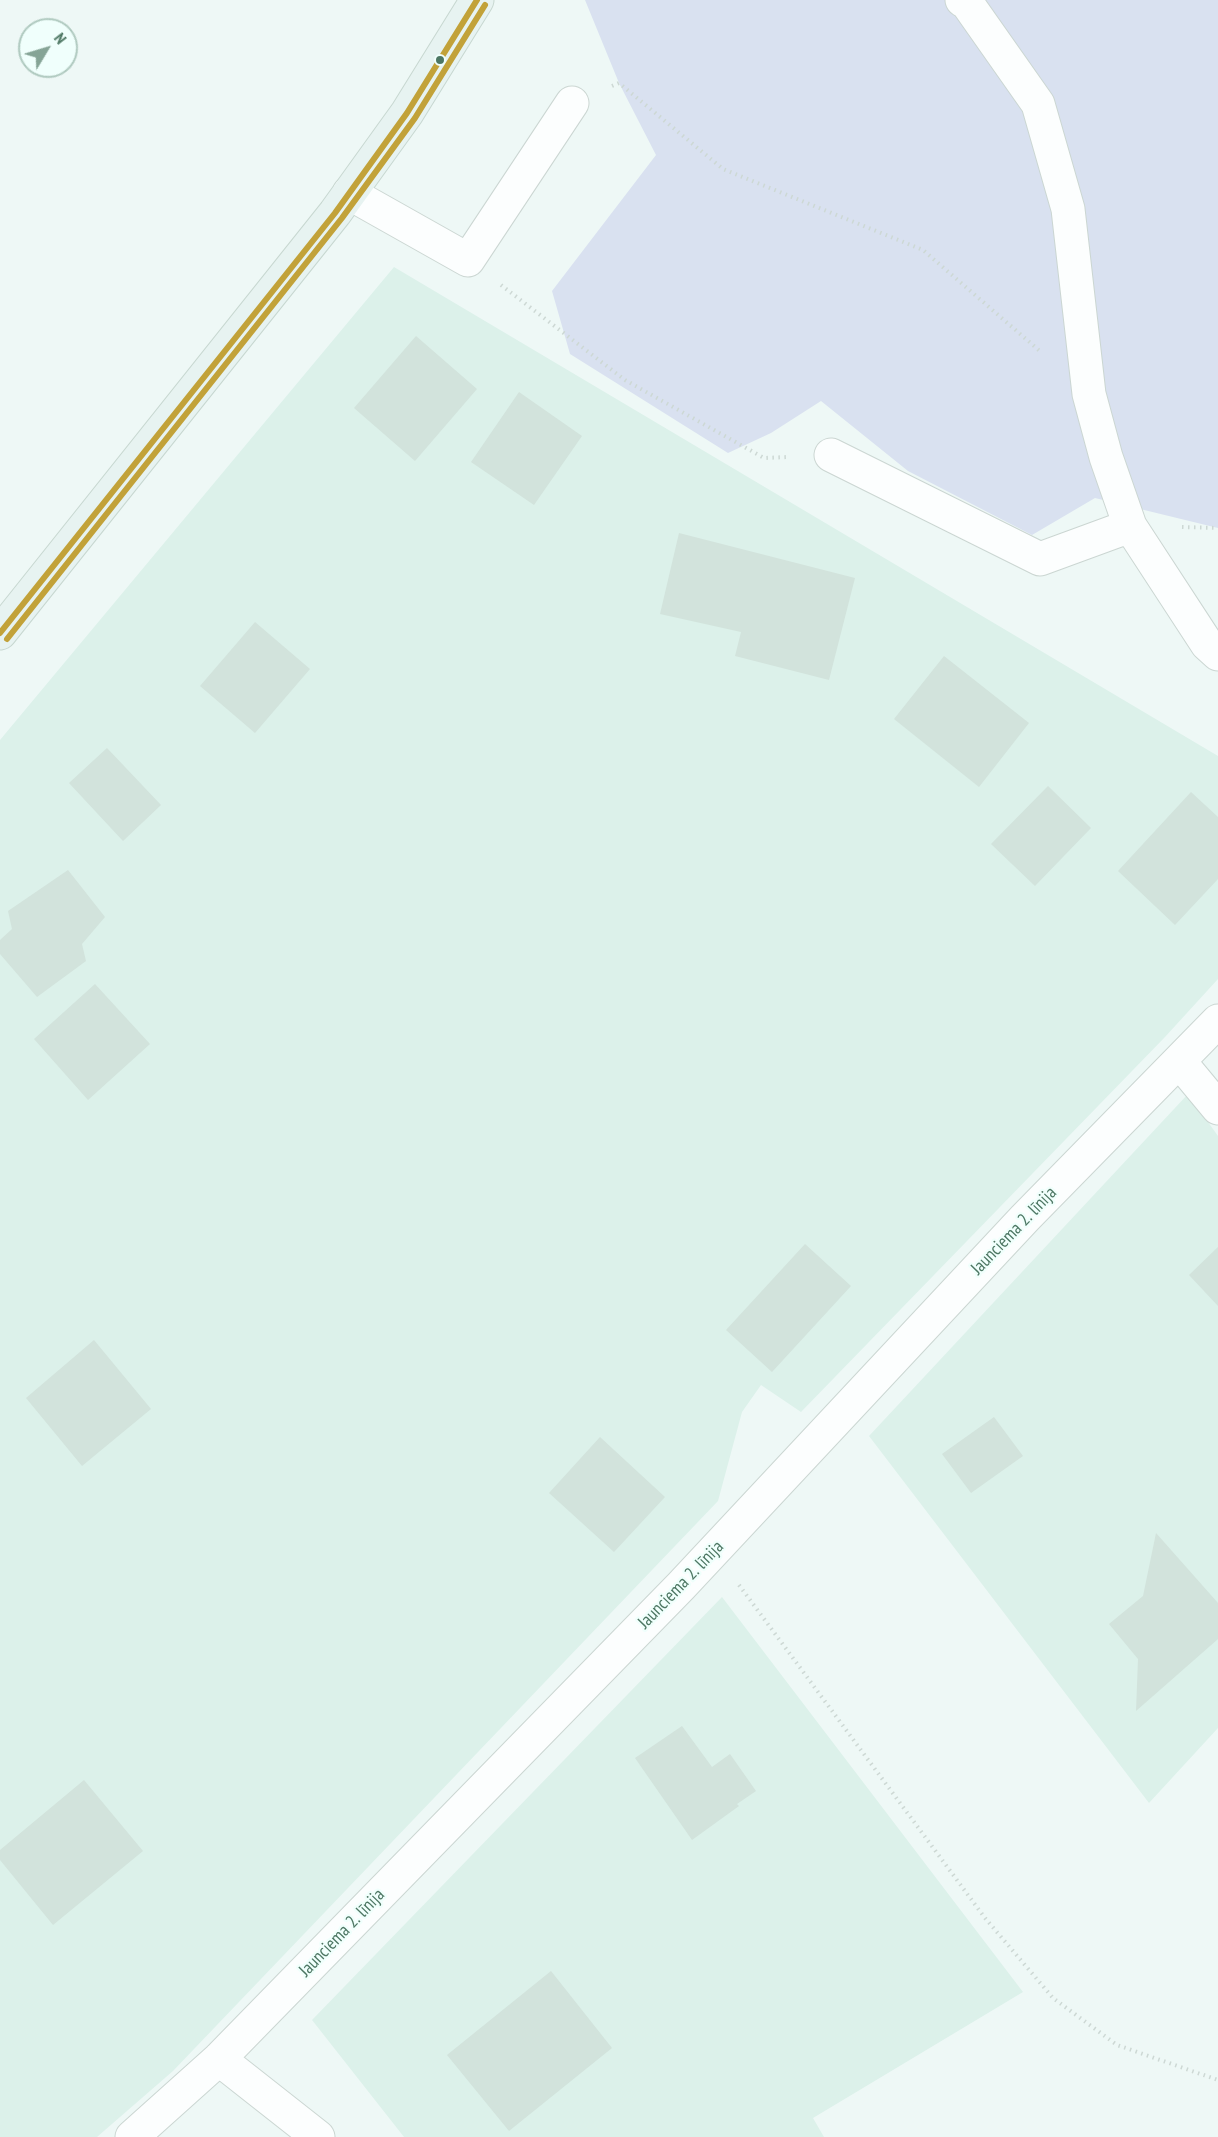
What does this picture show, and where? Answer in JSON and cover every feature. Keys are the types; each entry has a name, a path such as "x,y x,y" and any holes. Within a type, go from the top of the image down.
{"main road":[{"path":"0,633 161,433 349,193 407,113 477,0"}],"street":[{"path":"962,0 967,3 1038,104 1068,209 1089,394 1106,457 1130,526 1207,644 1218,654"},
{"path":"349,193 468,260 572,103"},
{"path":"831,455 1040,559 1130,526"},
{"name":"Jaunciema 2. līnija","path":"132,2137 219,2059 714,1550 1025,1218 1218,1021"},
{"path":"1179,1060 1218,1108"},
{"path":"219,2059 318,2137"}],"path":[{"path":"572,103 619,83 723,169 923,250 1089,394"},
{"path":"468,260 625,380 764,459 831,455"},
{"path":"714,1550 985,1918 1053,1998 1117,2045 1218,2080"}],"shaded area":[{"path":"585,0 1218,0 1218,528 1095,498 1032,535 908,471 821,401 771,433 728,453 570,354 552,291 656,155 619,83"},
{"path":"394,267 1218,756 1218,979 1165,1037 801,1412 761,1385 742,1412 718,1501 173,2071 97,2137 0,2137 0,740"},
{"path":"1188,1094 1218,1136 1218,1728 1149,1803 869,1436"},
{"path":"722,1597 1023,1992 813,2118 824,2137 404,2137 312,2020"}],"building":[{"path":"416,336 477,389 415,461 354,408"},
{"path":"519,392 582,436 534,505 471,462"},
{"path":"679,533 855,578 829,680 735,656 741,632 660,614"},
{"path":"255,622 310,669 255,733 200,686"},
{"path":"944,656 1029,723 979,787 894,719"},
{"path":"107,748 161,805 123,841 69,783"},
{"path":"1048,786 1091,828 1035,886 991,844"},
{"path":"1191,792 1218,817 1218,879 1175,925 1118,871"},
{"path":"68,870 105,917 82,944 86,961 37,997 0,954 0,940 12,929 8,911"},
{"path":"95,984 150,1044 88,1100 34,1039"},
{"path":"805,1244 851,1286 772,1372 726,1330"},
{"path":"1218,1247 1218,1306 1189,1275"},
{"path":"94,1340 151,1409 82,1466 26,1398"},
{"path":"994,1417 1023,1456 971,1493 942,1454"},
{"path":"600,1437 665,1497 614,1552 549,1493"},
{"path":"1156,1533 1218,1603 1218,1639 1136,1711 1138,1659 1109,1624 1143,1596"},
{"path":"682,1726 712,1767 730,1754 756,1791 692,1840 635,1758"},
{"path":"84,1780 143,1851 53,1925 0,1860 0,1850"},
{"path":"551,1971 612,2048 509,2131 447,2055"}],"transit line":[{"path":"0,633 335,213 407,113 477,0"},
{"path":"7,639 342,218 415,118 485,5"}]}
